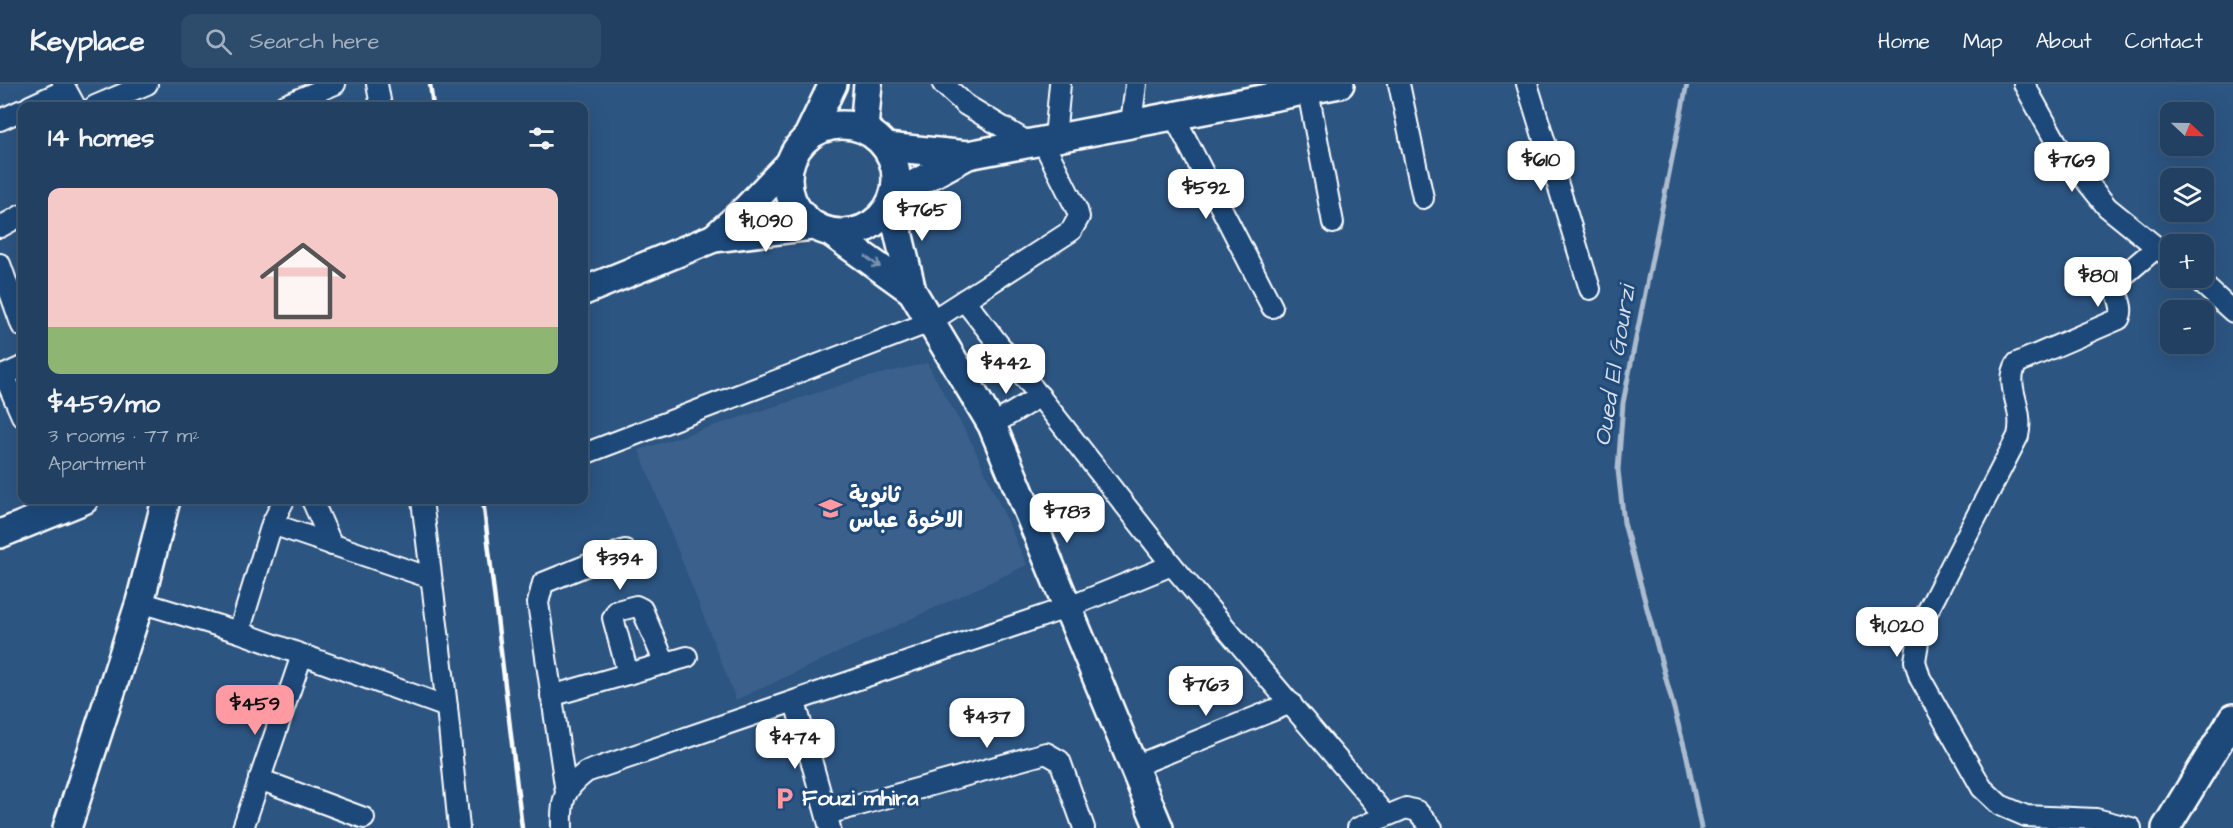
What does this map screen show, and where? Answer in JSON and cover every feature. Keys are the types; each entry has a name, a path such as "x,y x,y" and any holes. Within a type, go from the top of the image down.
{"street":[{"path":"104,102 147,84"},
{"path":"292,102 335,84"},
{"path":"377,84 380,102"},
{"path":"808,136 833,84"},
{"path":"864,129 868,84"},
{"path":"588,452 930,322 1071,231 1076,224 1077,210 1042,141 966,105 943,84"},
{"path":"1042,141 1060,84"},
{"path":"1131,123 1136,84"},
{"path":"886,147 968,155 1174,116 1266,92 1308,91 1340,84"},
{"path":"1399,84 1423,198"},
{"path":"1527,84 1590,289"},
{"path":"2024,84 2059,147 2107,207 2160,250"},
{"path":"1308,91 1333,223"},
{"path":"43,102 68,94"},
{"path":"0,120 18,112"},
{"path":"1174,116 1272,307"},
{"path":"912,291 795,209 787,188 789,165 796,148 808,136 826,127 845,124 864,129 886,147 895,170 893,199 912,291 992,425 1070,607 1160,828"},
{"path":"588,289 714,238 823,230 861,231 884,214 893,199 968,155"},
{"path":"714,238 761,195 789,165"},
{"path":"0,227 18,217"},
{"path":"2131,828 2096,819 2026,816 2000,805 1982,788 1920,678 1915,661 1921,624 2018,436 2021,414 2012,384 2012,371 2017,363 2119,319 2122,310 2115,292 2116,282 2160,255"},
{"path":"0,264 18,315"},
{"path":"2207,288 2233,312"},
{"path":"964,300 1172,565 1385,815"},
{"path":"18,369 2,376 18,408"},
{"path":"992,425 1040,396"},
{"path":"0,518 53,504"},
{"path":"0,534 58,504"},
{"path":"67,828 140,602 157,531 153,504"},
{"path":"239,632 272,524 282,504"},
{"path":"314,504 332,545"},
{"path":"422,504 459,828"},
{"path":"272,524 431,578"},
{"path":"566,792 538,603 543,583 625,550"},
{"path":"562,828 561,807 566,792 571,784 586,772 1070,607 1172,565"},
{"path":"140,602 239,632 447,707"},
{"path":"628,674 613,618 616,611 636,606 642,609 665,664"},
{"path":"243,828 302,656"},
{"path":"551,696 687,657"},
{"path":"795,702 828,821 1046,753 1060,761 1084,828"},
{"path":"1135,766 1291,704"},
{"path":"2166,828 2233,718"},
{"path":"259,779 364,818"},
{"path":"1358,828 1385,815 1411,809 1422,814 1432,828"}],"shaded area":[{"name":"ثانوية الاخوة عباس","path":"927,363 973,445 1027,565 736,700 639,450 860,379"}],"waterway":[{"name":"Oued El Gourzi","path":"1687,84 1623,403 1618,470 1624,523 1687,757 1701,828"}],"railway":[{"path":"430,84 432,102"},
{"path":"483,504 522,828"}],"place":[{"name":"ثانوية الاخوة عباس","path":"831,508"},
{"name":"Fouzi mhira","path":"784,798"}]}
